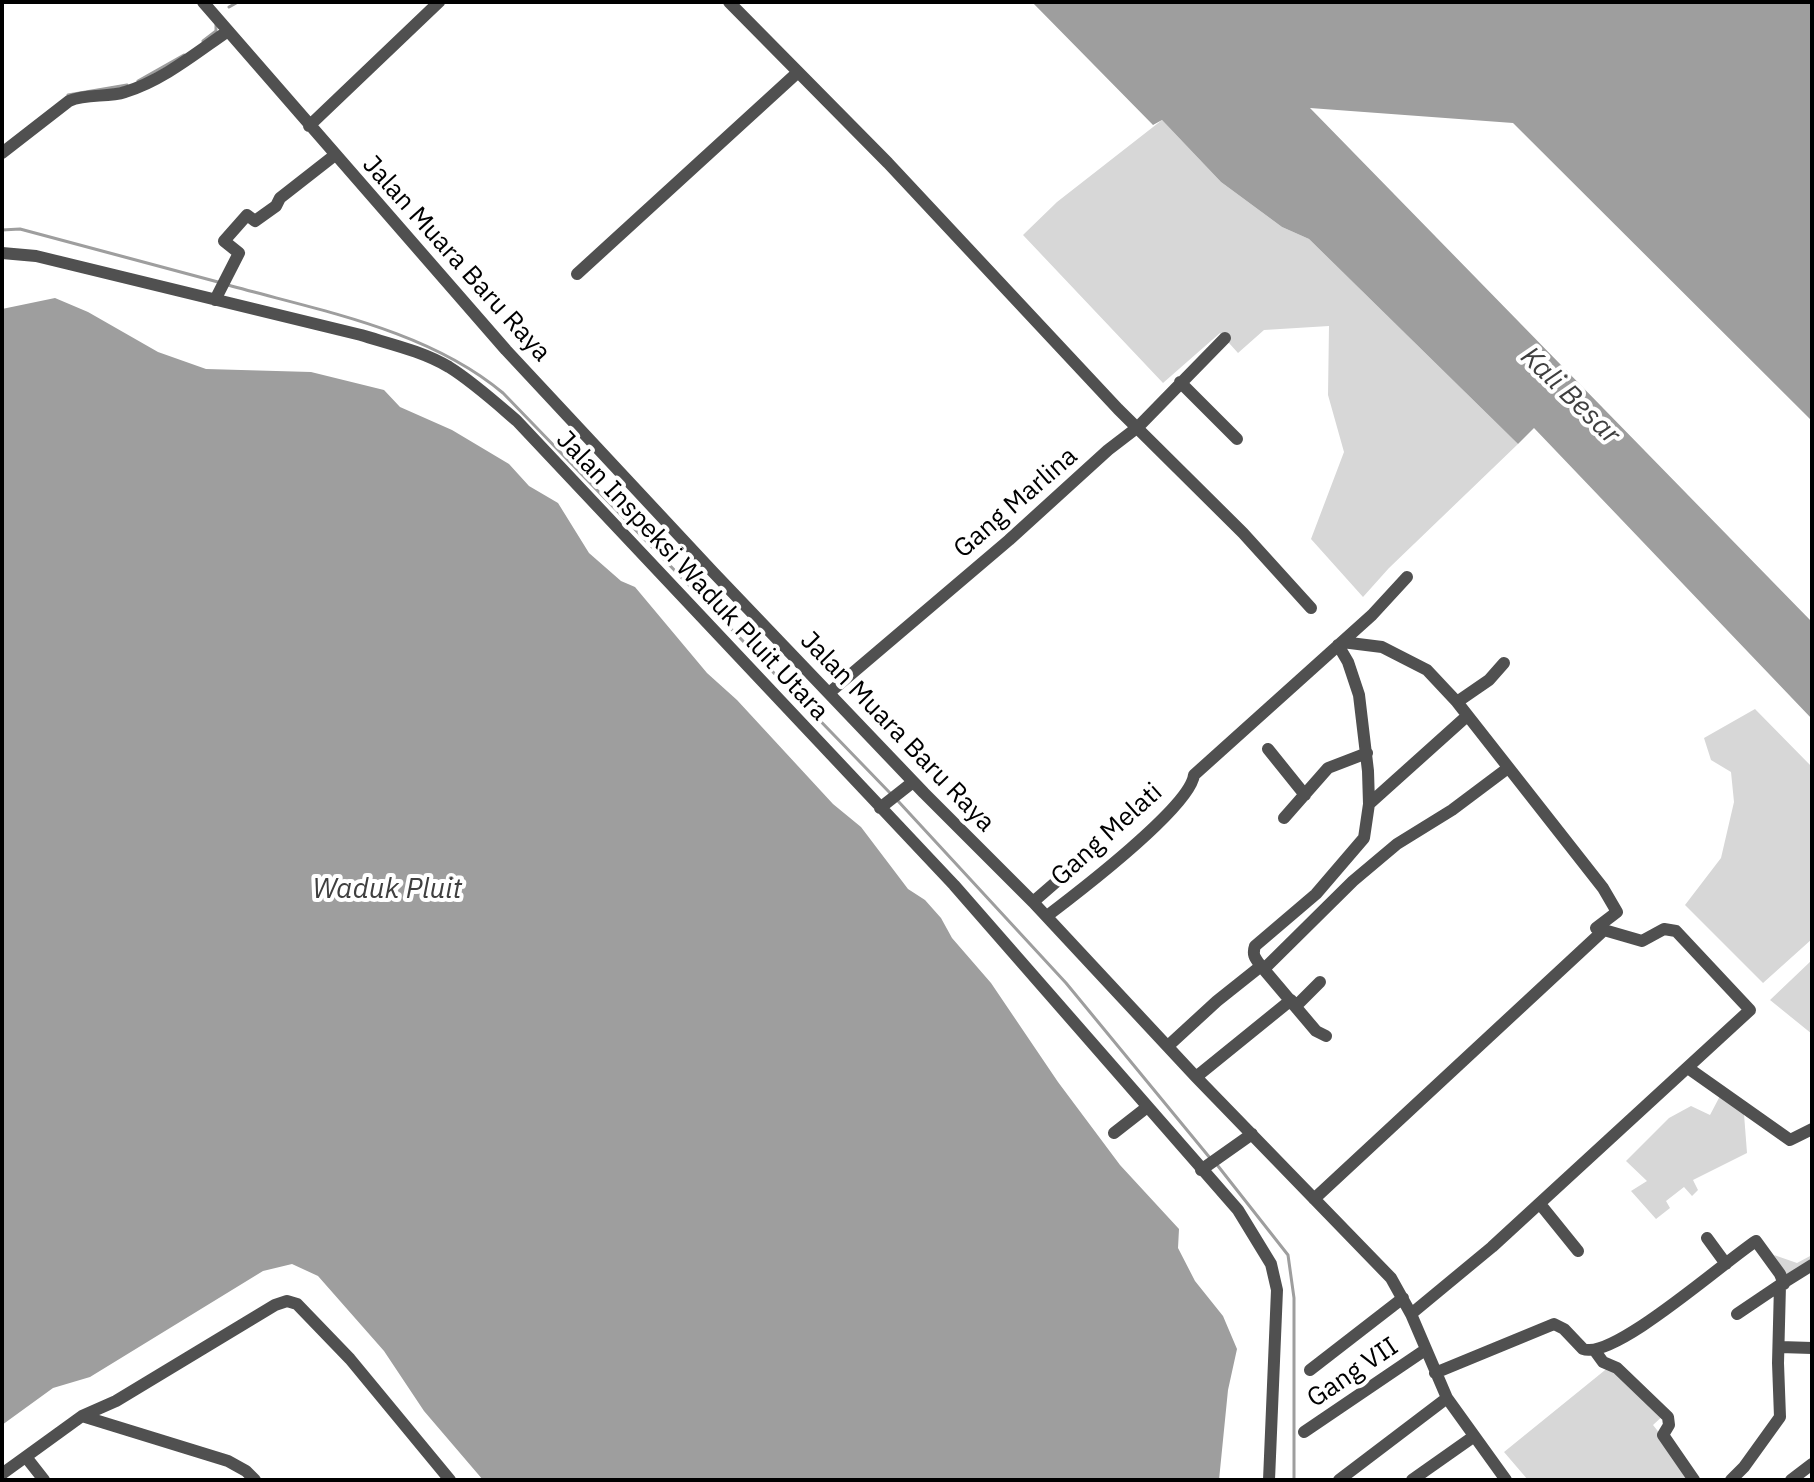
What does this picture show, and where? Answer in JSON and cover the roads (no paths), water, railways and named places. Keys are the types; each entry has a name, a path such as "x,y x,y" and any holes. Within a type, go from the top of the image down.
{"street":[{"name":"Jalan Muara Baru Raya","path":"203,2 506,350 913,782 1047,916 1196,1077 1391,1278 1411,1314 1447,1398 1500,1478"},
{"path":"309,126 439,2"},
{"path":"729,2 888,163 1118,409 1243,533 1311,608"},
{"path":"2,153 74,98 122,93 135,88 228,31"},
{"path":"577,274 797,73"},
{"path":"215,300 239,253 224,241 247,215 255,221 335,155"},
{"name":"Jalan Inspeksi Waduk Pluit Utara","path":"2,253 36,256 361,335 414,352 448,366 484,392 528,433 1036,977 1146,1108 1234,1206 1256,1237 1271,1264 1277,1290 1269,1480"},
{"name":"Gang Marlina","path":"829,693 1138,427 1225,338"},
{"path":"1180,382 1237,439"},
{"name":"Gang Melati","path":"1047,916 1158,825 1193,784 1194,775 1372,615 1407,577"},
{"path":"1326,1036 1316,1031 1254,957 1255,946 1316,894 1364,838 1369,804 1367,753 1359,695 1340,643 1382,647 1423,668 1457,702 1594,876 1617,912 1596,929 1591,942"},
{"path":"1457,702 1489,680 1504,663"},
{"path":"1369,804 1467,716"},
{"path":"1268,749 1305,795"},
{"path":"1284,818 1332,765 1367,753"},
{"path":"1168,1046 1217,1001 1262,968 1386,853 1452,810 1508,768"},
{"path":"880,808 913,782"},
{"path":"1033,902 1094,849"},
{"path":"1314,1199 1604,930 1642,941 1671,928 1750,1010 1540,1204 1411,1314"},
{"path":"1196,1077 1320,982"},
{"path":"1688,1068 1790,1140 1812,1129"},
{"path":"1114,1133 1146,1108"},
{"path":"1201,1170 1252,1134"},
{"path":"1540,1204 1578,1251"},
{"path":"1707,1238 1726,1264"},
{"path":"1435,1373 1562,1320 1583,1349 1595,1351 1651,1320 1758,1242 1782,1284 1778,1422 1731,1480"},
{"path":"1737,1314 1812,1265"},
{"path":"1310,1370 1403,1298"},
{"path":"2,1474 82,1416 116,1401 275,1305 287,1301 297,1304 350,1359 450,1480"},
{"path":"1780,1347 1812,1348"},
{"name":"Gang VII","path":"1304,1432 1425,1350"},
{"path":"1595,1351 1606,1365 1617,1368 1668,1417 1669,1425 1663,1435 1694,1480"},
{"path":"1339,1480 1447,1398"},
{"path":"82,1416 228,1461 255,1480"},
{"path":"1412,1480 1473,1437"},
{"path":"26,1457 44,1480"},
{"path":"1791,1480 1812,1464"}],"water":[{"name":"Kali Besar","path":"1032,2 1812,2 1812,421 1513,123 1310,108 1812,622 1812,719 1534,428 1518,444 1309,239 1282,227 1221,182 1162,120 1153,125"},
{"name":"Waduk Pluit","path":"55,298 88,312 158,352 206,369 311,372 384,390 400,407 452,430 509,464 529,486 558,503 589,553 621,581 635,587 707,673 737,700 833,804 861,827 908,889 925,900 941,918 952,938 991,983 1058,1082 1120,1165 1179,1229 1178,1248 1195,1281 1223,1316 1237,1349 1228,1390 1219,1480 483,1480 424,1411 384,1351 318,1276 292,1264 263,1271 90,1377 53,1388 2,1425 2,309"}],"waterway":[{"path":"229,7 238,2"},
{"path":"203,41 216,31 216,24"},
{"path":"138,81 184,55"},
{"path":"68,95 127,85"},
{"path":"2,230 20,229 218,282"},
{"path":"228,285 336,314 408,338 473,371 503,393 891,794"},
{"path":"898,801 1066,983 1210,1158"},
{"path":"1218,1166 1288,1255 1294,1298 1294,1480"}]}
